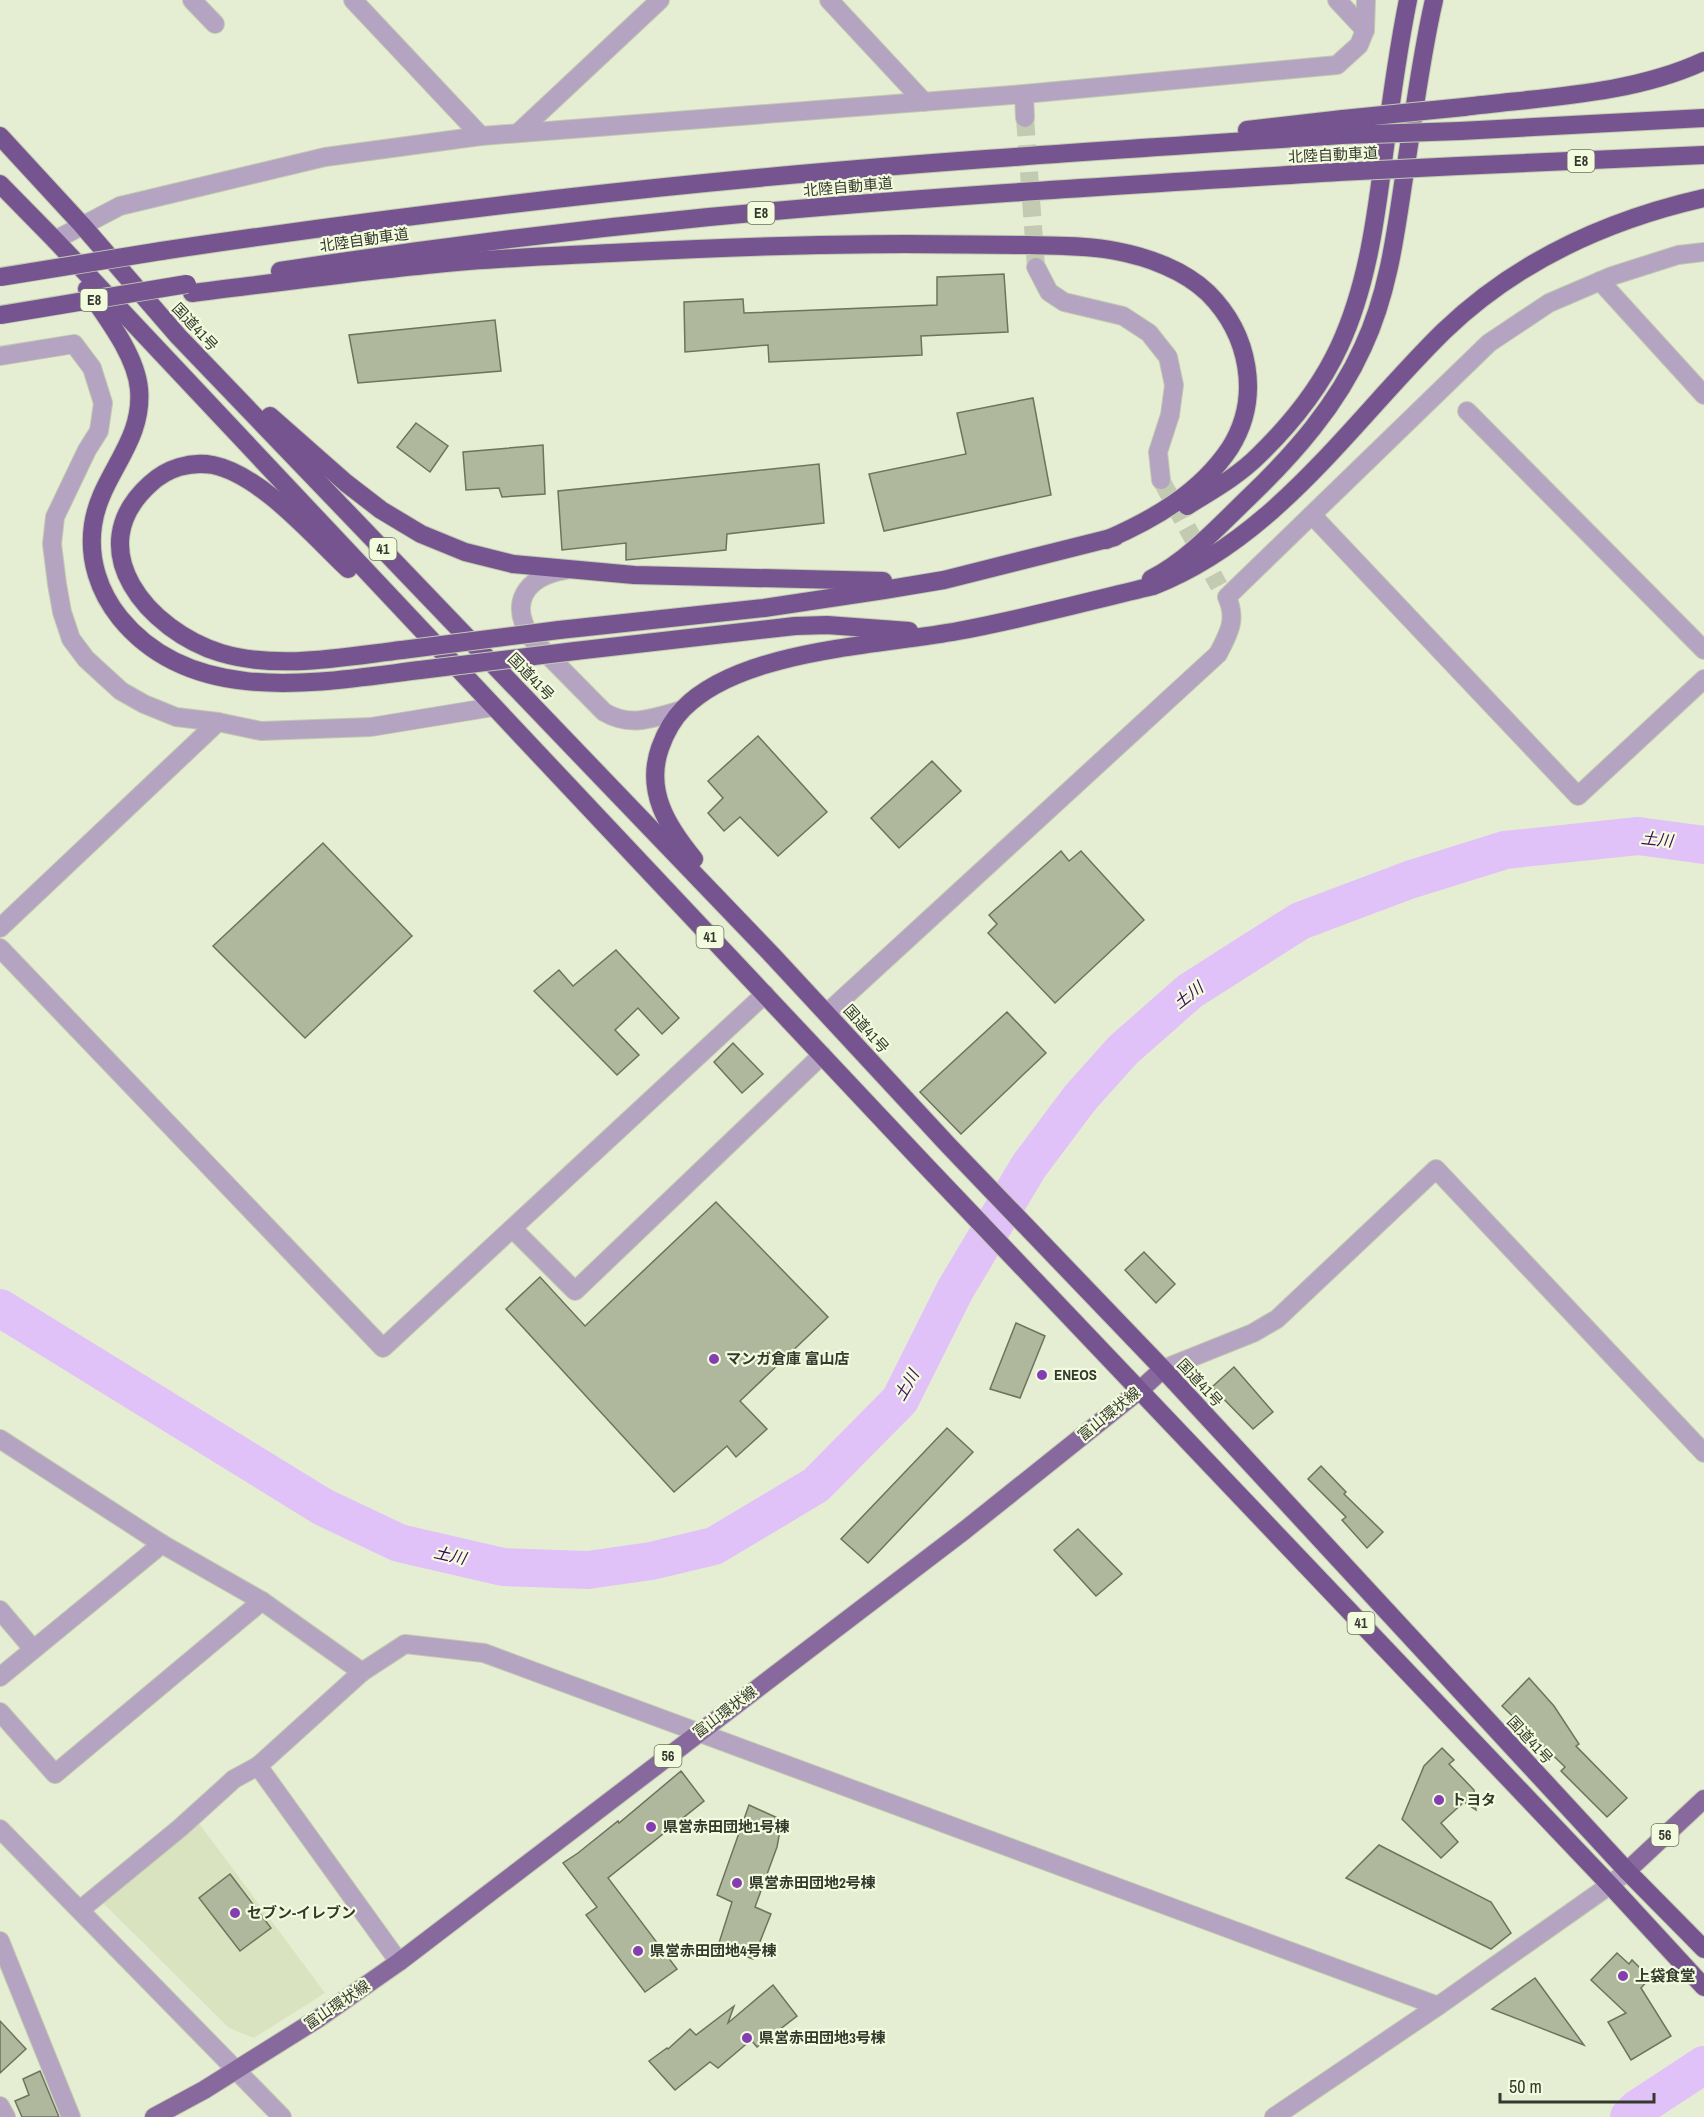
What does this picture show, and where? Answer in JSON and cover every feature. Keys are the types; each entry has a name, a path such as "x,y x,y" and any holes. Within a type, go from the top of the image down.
{"highway":[{"path":"493,707 292,516 252,482 232,471 213,465 194,463 174,468 156,478 139,493 127,511 120,550 124,570 135,591 153,614 173,631 196,644 222,653 252,659 287,660 322,659 402,650 559,630 764,608 945,580 1106,540 1144,527 1184,508 1220,486 1257,458 1290,423 1318,385 1339,347 1356,303 1370,252 1399,44 1408,0"},
{"path":"1124,593 1155,577 1183,557 1260,486 1298,447 1346,381 1364,346 1393,249 1425,41 1434,0"},
{"path":"1342,127 1464,107 1592,92 1646,81 1704,62"},
{"name":"北陸自動車道","path":"0,277 338,224 519,202 707,183 1342,127 1460,131 1704,118"},
{"name":"国道41号","path":"0,136 82,225 178,336 773,956 948,1146 1163,1369 1627,1871 1704,1949"},
{"name":"北陸自動車道","path":"0,315 118,296 190,289 527,237 709,217 906,200 1338,172 1704,155"},
{"name":"41","path":"0,184 1704,1987"},
{"path":"773,956 690,854 662,810 654,786 656,759 665,734 682,710 705,691 736,675 778,662 824,652 959,631 1153,586 1180,576 1224,550 1253,527 1322,461 1446,330 1487,295 1528,266 1576,241 1623,220 1704,198"},
{"path":"55,240 112,326 134,368 139,386 138,422 98,504 93,524 94,567 101,588 112,608 126,625 162,655 200,672 234,680 293,683 795,626 827,625 892,630 959,631"},
{"path":"190,289 438,264 704,248 856,244 993,245 1065,246 1124,253 1153,261 1181,274 1206,291 1226,315 1240,340 1248,367 1248,394 1242,421 1232,446 1215,468 1195,488 1169,508 1140,525 1106,540"},
{"path":"178,336 346,483 381,510 421,534 465,552 513,564 634,575 870,582 945,580"}],"main road":[{"name":"富山環状線","path":"154,2117 236,2071 319,2018 399,1962 964,1530 1140,1390 1163,1369"},
{"name":"56","path":"1627,1871 1704,1799"}],"street":[{"path":"192,0 215,24"},
{"path":"353,0 481,136"},
{"path":"518,133 660,0"},
{"path":"830,0 924,102"},
{"path":"1337,0 1365,30"},
{"path":"55,240 120,206 325,157 481,136 1024,94 1337,65 1359,45 1365,30 1366,0"},
{"path":"1024,94 1025,118"},
{"path":"827,1014 1218,654 1231,628 1231,606 1223,591 1312,515 1490,344 1549,303 1600,281 1678,255 1704,252"},
{"path":"1036,267 1048,292 1064,303 1123,316 1149,333 1168,357 1174,386 1170,415 1158,452 1161,480"},
{"path":"1600,281 1704,394"},
{"path":"0,356 74,344 92,368 103,404 99,431 87,450 55,517 52,544 62,612 71,639 86,659 121,691 144,704 176,717 218,722 261,731 360,727 493,707"},
{"path":"1467,411 1704,650"},
{"path":"1312,515 1578,796 1704,679"},
{"path":"568,570 543,576 532,583 525,592 520,613 524,627 532,639 604,712 615,719 647,720 682,710"},
{"path":"0,927 218,722"},
{"path":"0,948 383,1348 765,994"},
{"path":"513,1229 575,1291 822,1055"},
{"path":"1163,1369 1253,1333 1277,1319 1436,1169 1704,1453"},
{"path":"0,1439 162,1544 262,1601 362,1672"},
{"path":"0,1677 162,1544"},
{"path":"0,1712 55,1774 262,1601"},
{"path":"0,1610 33,1649"},
{"path":"80,1910 180,1828 234,1779 258,1766 362,1672 405,1644 484,1653 1438,2006"},
{"path":"258,1766 399,1962"},
{"path":"0,1829 282,2117"},
{"path":"1274,2117 1438,2006 1627,1871"},
{"path":"0,1941 71,2117"},
{"path":"0,2106 6,2117"}],"shaded area":[{"path":"198,1822 325,1993 254,2038 229,2028 103,1903"}],"building":[{"path":"1004,274 1008,332 921,336 922,355 769,362 768,345 685,352 684,302 743,299 744,313 937,305 937,277"},
{"path":"495,320 501,371 358,383 349,335"},
{"path":"1033,398 1051,495 884,531 869,474 966,454 957,413"},
{"path":"416,423 448,446 430,472 397,447"},
{"path":"543,445 545,494 502,497 499,488 466,490 463,452"},
{"path":"819,464 824,523 727,534 726,550 626,560 626,543 562,550 558,491"},
{"path":"758,736 827,812 778,856 740,817 724,831 708,813 723,798 708,781"},
{"path":"932,761 961,791 899,848 871,818"},
{"path":"323,843 412,936 305,1038 213,946"},
{"path":"1061,851 1069,861 1081,851 1144,920 1055,1003 988,933 997,924 989,915"},
{"path":"616,950 679,1018 662,1034 638,1008 615,1030 639,1055 617,1075 534,991 559,970 573,986"},
{"path":"1007,1012 1046,1053 961,1134 920,1092"},
{"path":"733,1043 763,1074 742,1093 714,1062"},
{"name":"マンガ倉庫 富山店","path":"716,1202 828,1317 740,1401 767,1429 736,1457 727,1446 674,1492 506,1309 540,1277 585,1326"},
{"path":"1144,1252 1175,1284 1156,1303 1125,1270"},
{"path":"1016,1323 1045,1336 1020,1398 990,1389"},
{"path":"1234,1367 1273,1412 1253,1429 1212,1387"},
{"path":"947,1428 973,1452 868,1563 841,1539"},
{"path":"1321,1466 1346,1492 1344,1494 1383,1532 1367,1548 1342,1520 1346,1517 1308,1479"},
{"path":"1078,1529 1122,1574 1096,1596 1054,1550"},
{"path":"1529,1678 1554,1706 1579,1744 1576,1746 1627,1798 1607,1817 1561,1771 1565,1767 1502,1706"},
{"path":"1442,1748 1454,1760 1449,1764 1474,1790 1476,1810 1464,1802 1441,1823 1458,1842 1441,1858 1402,1819 1424,1766"},
{"path":"681,1771 704,1801 608,1878 677,1969 645,1992 586,1915 597,1907 563,1863 618,1821 619,1823"},
{"name":"県営赤田団地2号棟","path":"749,1805 782,1820 777,1847 755,1907 771,1914 753,1959 718,1946 732,1902 717,1895"},
{"path":"1379,1845 1491,1902 1511,1933 1491,1949 1346,1878"},
{"name":"セブン-イレブン","path":"230,1874 271,1928 240,1951 199,1898"},
{"path":"1617,1953 1629,1964 1632,1960 1650,1978 1641,1988 1671,2036 1631,2060 1608,2022 1626,2013 1591,1980"},
{"path":"1535,1978 1584,2045 1492,2009"},
{"name":"県営赤田団地3号棟","path":"773,1985 797,2016 757,2047 751,2040 718,2068 710,2062 675,2090 649,2061 668,2049 690,2029 696,2035 734,2006 728,2023"},
{"path":"0,2021 26,2049 0,2073"},
{"path":"40,2071 59,2117 22,2117 15,2101 29,2095 23,2079"}],"waterway":[{"name":"土川","path":"0,1308 323,1507 399,1543 503,1567 588,1570 651,1561 714,1546 816,1485 900,1400 955,1290 1029,1166 1080,1098 1123,1050 1190,991 1300,921 1409,880 1505,850 1638,836 1704,845"},
{"path":"1629,2117 1637,2109 1704,2065"}],"tunnel":[{"path":"1025,118 1036,267"},
{"path":"1161,480 1219,586"}],"place":[{"name":"マンガ倉庫 富山店","path":"714,1359"},
{"name":"ENEOS","path":"1042,1375"},
{"name":"トヨタ","path":"1439,1800"},
{"name":"県営赤田団地1号棟","path":"651,1827"},
{"name":"県営赤田団地2号棟","path":"737,1883"},
{"name":"セブン-イレブン","path":"235,1913"},
{"name":"県営赤田団地4号棟","path":"638,1951"},
{"name":"上袋食堂","path":"1623,1976"},
{"name":"県営赤田団地3号棟","path":"747,2038"}]}
